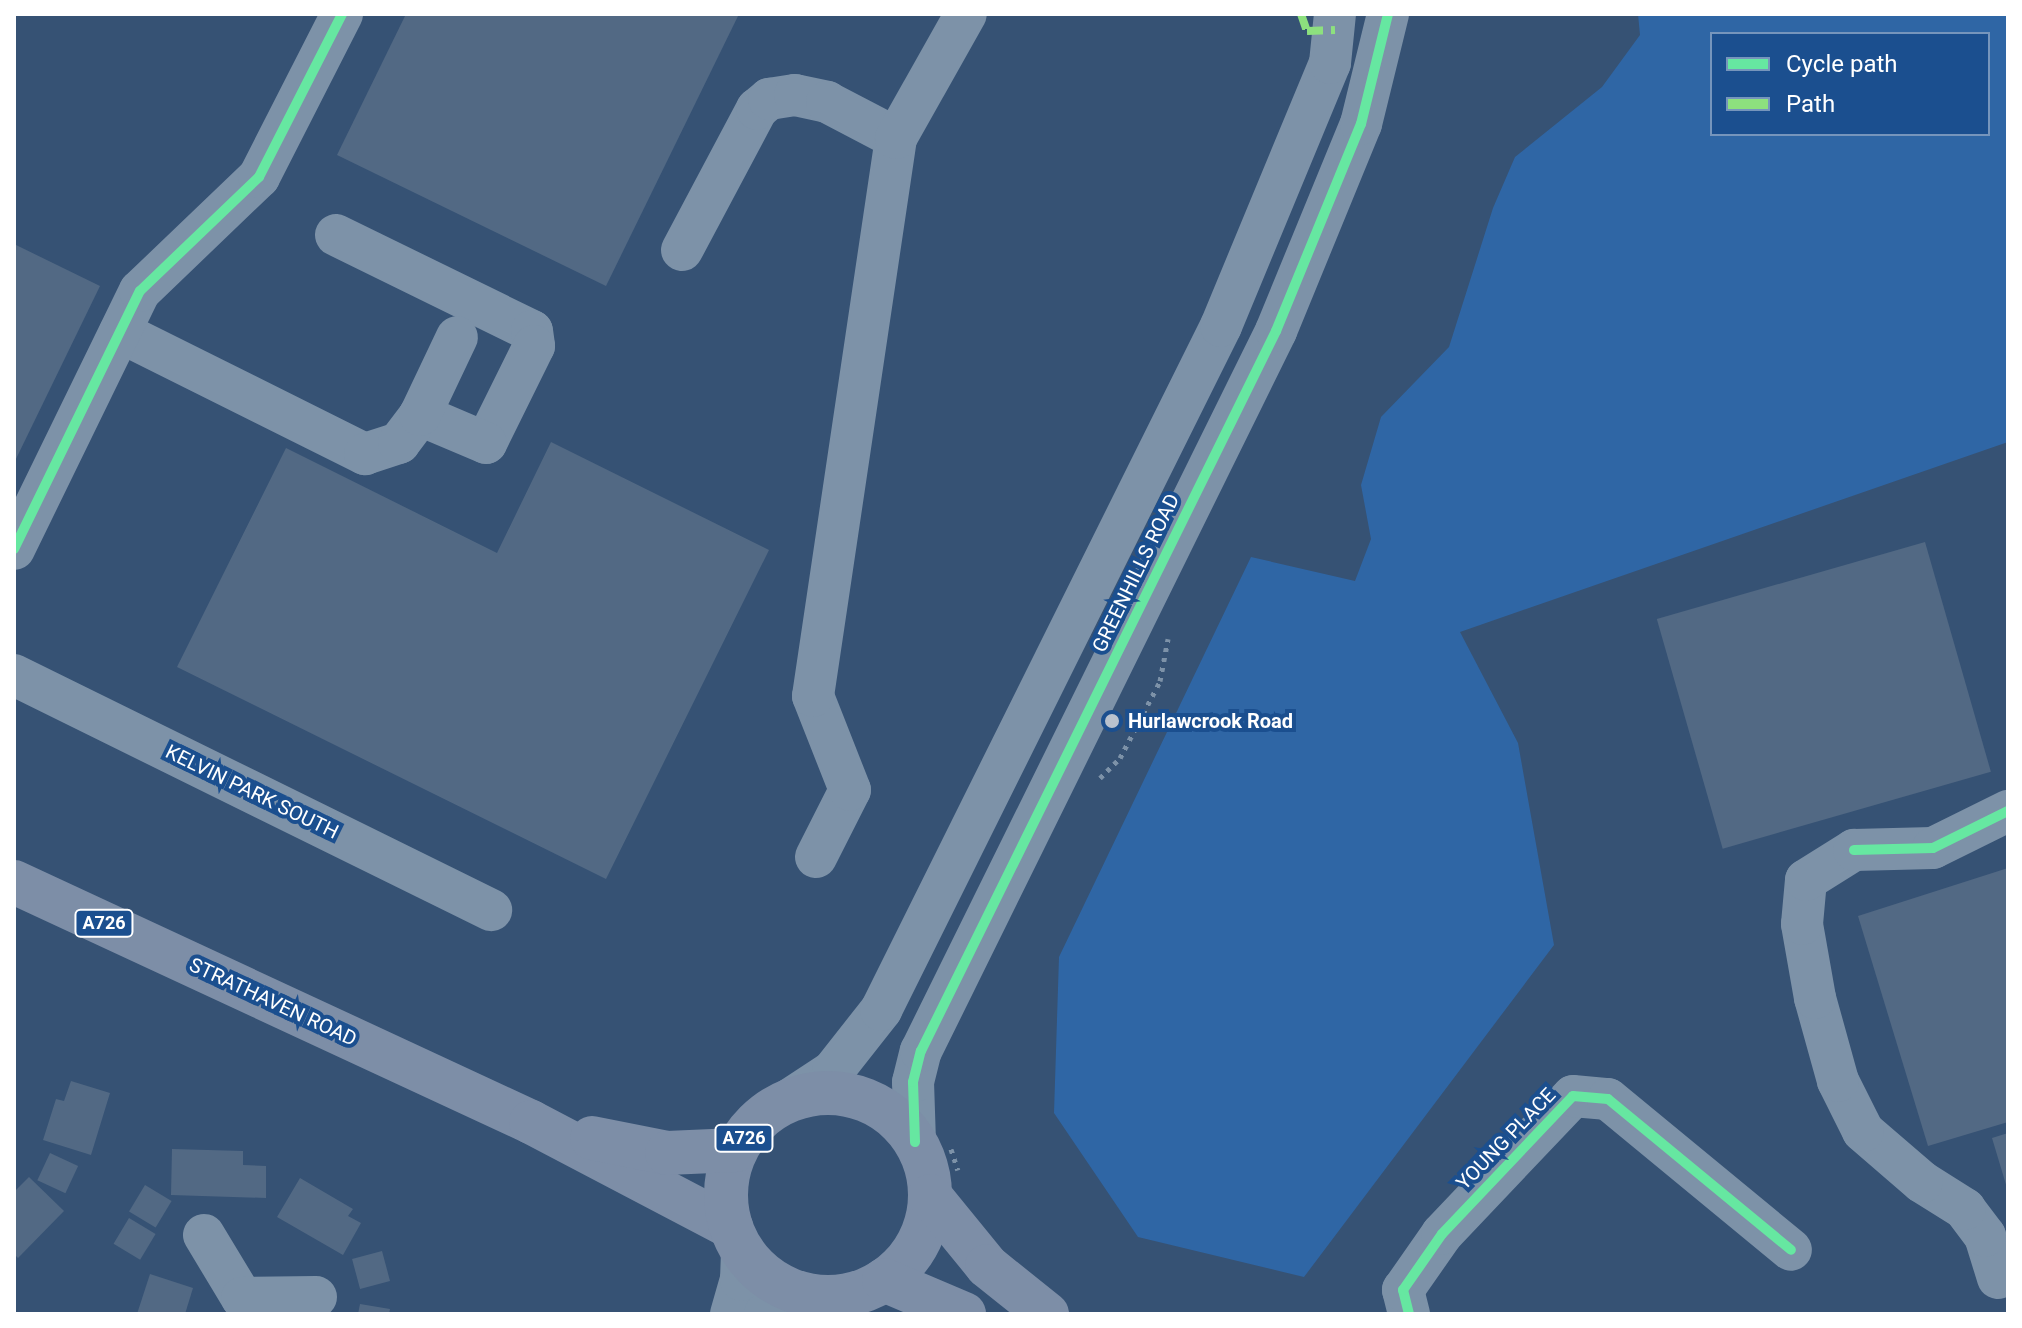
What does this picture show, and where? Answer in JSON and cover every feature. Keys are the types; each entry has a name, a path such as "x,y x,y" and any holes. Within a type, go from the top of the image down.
{"main road":[{"name":"STRATHAVEN ROAD","path":"14,882 531,1122 737,1239"},
{"name":"A726","path":"945,1188 912,1252 884,1280 850,1295 812,1296 761,1272 737,1239 726,1188 736,1150 749,1130 786,1102 821,1093 858,1097 931,1139 927,1168 945,1188 987,1266 1047,1314"},
{"name":"STRATHAVEN ROAD","path":"531,1122 667,1153 736,1150"},
{"path":"884,1280 964,1314"}],"street":[{"path":"14,549 140,291 259,177 342,14"},
{"path":"816,857 850,790 813,696 896,138 966,14"},
{"name":"GREENHILLS ROAD","path":"786,1102 833,1071 881,1010 1221,326 1330,63 1335,14"},
{"name":"GREENHILLS ROAD","path":"931,1139 913,1082 921,1051 1276,331 1361,124 1388,14"},
{"path":"682,250 757,109 769,99 795,95 827,102 896,138"},
{"path":"336,235 532,331 534,346 486,443 420,415"},
{"path":"120,332 365,454 399,443 420,415 457,337"},
{"name":"KELVIN PARK SOUTH","path":"14,675 491,910"},
{"path":"1998,1278 1985,1236 1965,1209 1922,1182 1863,1131 1838,1081 1815,998 1802,924 1806,880 1854,850 1933,848 2008,811"},
{"name":"YOUNG PLACE","path":"1409,1314 1403,1290 1442,1234 1573,1096 1608,1099 1791,1250"},
{"path":"204,1235 240,1306 316,1297"},
{"path":"731,1314 741,1280 737,1239"},
{"path":"765,1314 812,1296"}],"path":[{"path":"1089,788 1120,758 1160,681 1169,636"},
{"path":"931,1139 945,1188"}],"shaded area":[{"path":"1638,14 2008,14 2008,442 1460,632 1518,743 1554,945 1304,1277 1138,1237 1054,1113 1059,957 1251,557 1355,581 1371,539 1361,485 1381,417 1449,347 1493,208 1515,157 1602,87 1640,35"}],"building":[{"path":"406,14 739,14 606,286 337,155"},
{"path":"14,244 100,286 14,463"},
{"path":"551,442 769,550 606,879 177,667 286,448 497,553"},
{"path":"1925,542 1991,772 1723,849 1657,619"},
{"path":"2008,868 2008,1122 1928,1146 1858,916"},
{"path":"71,1081 110,1093 91,1155 43,1140 56,1099 64,1101"},
{"path":"2008,1133 2008,1188 2007,1188 1992,1138"},
{"path":"172,1149 243,1151 243,1165 266,1166 266,1198 171,1195"},
{"path":"50,1153 78,1166 65,1193 37,1180"},
{"path":"29,1177 64,1211 18,1258 14,1254 14,1192"},
{"path":"300,1178 353,1209 348,1216 361,1223 343,1255 277,1217"},
{"path":"145,1185 172,1201 156,1228 129,1212"},
{"path":"129,1218 156,1234 140,1260 114,1244"},
{"path":"382,1251 390,1281 360,1289 352,1259"},
{"path":"150,1274 193,1288 185,1314 137,1314"},
{"path":"360,1304 390,1309 389,1314 358,1314"}],"marked path":[{"path":"1301,14 1307,31 1335,30"}],"cycle path":[{"path":"14,549 140,291 259,177 342,14"},
{"path":"915,1142 913,1082 921,1051 1276,331 1361,124 1388,14"},
{"path":"1854,850 1933,848 2008,811"},
{"path":"1409,1314 1403,1290 1442,1234 1573,1096 1608,1099 1791,1250"}],"place":[{"name":"Hurlawcrook Road","path":"1112,721"}]}
